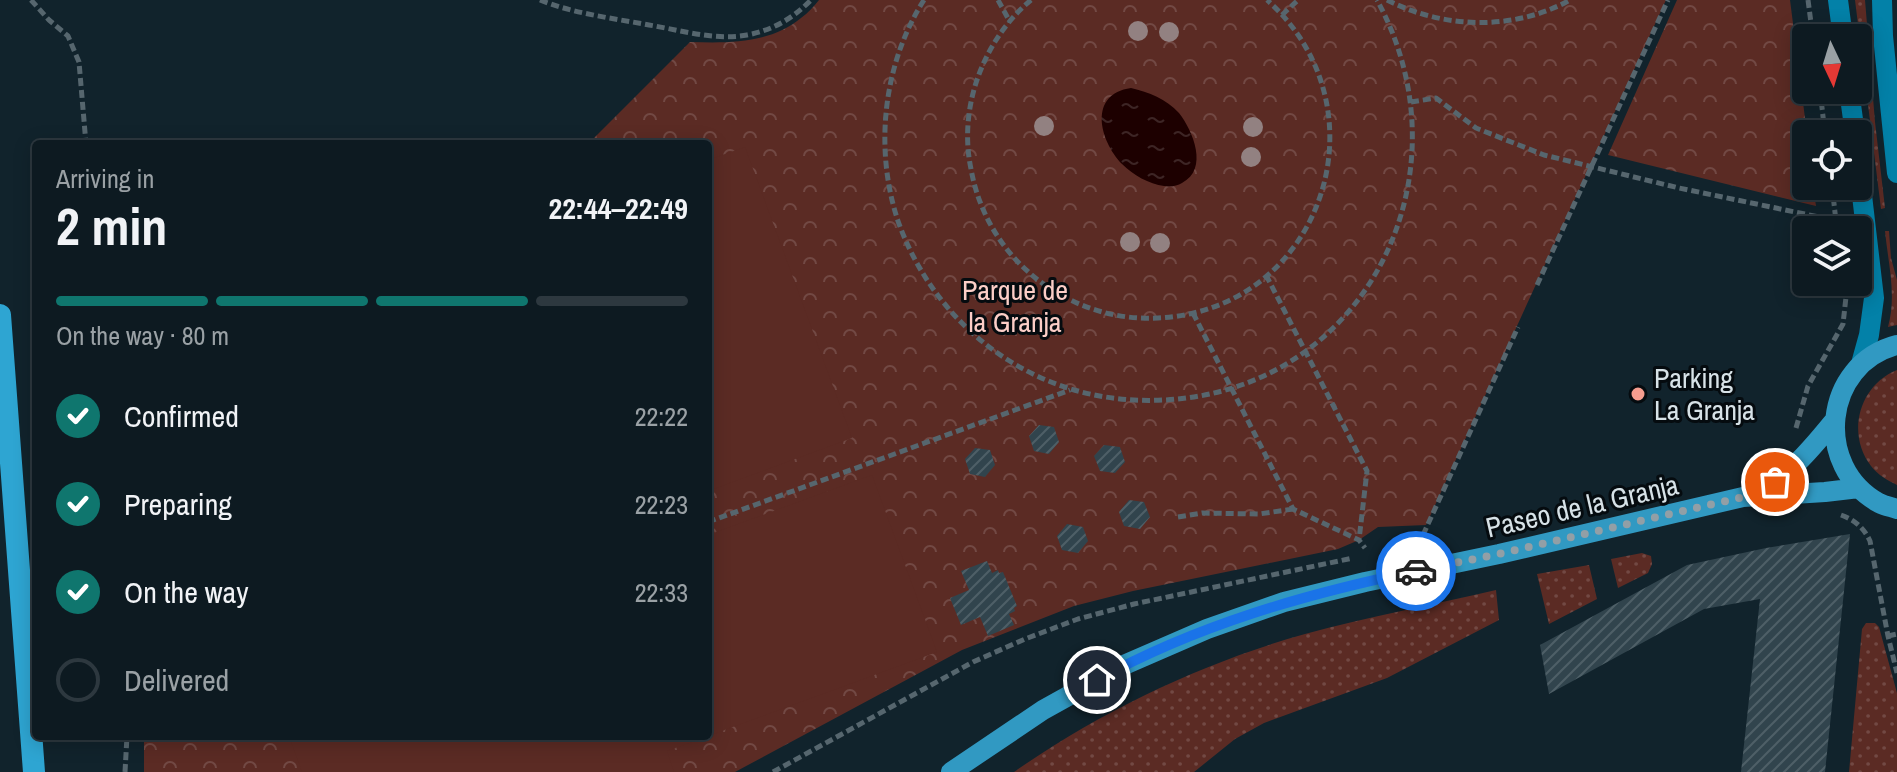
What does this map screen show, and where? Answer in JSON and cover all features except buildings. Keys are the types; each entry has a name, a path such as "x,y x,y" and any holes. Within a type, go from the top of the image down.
{"highway":[{"path":"0,315 34,772"}],"main road":[{"path":"1838,0 1841,24"},
{"path":"1882,0 1897,173"},
{"path":"1861,364 1874,298 1863,200"},
{"path":"1897,345 1886,348 1861,364 1847,381 1838,400 1834,421 1836,446 1845,468 1859,488 1888,506 1897,525"},
{"name":"Paseo de la Granja","path":"951,772 1043,710 1124,665 1207,629 1284,602 1365,582 1743,497 1767,487 1787,472 1834,421"},
{"name":"Paseo de la Granja","path":"1743,497 1859,488"}],"path":[{"path":"31,0 68,36 79,62 86,140"},
{"path":"540,0 577,12 717,37 744,36 770,29 796,15 811,0"},
{"path":"924,0 896,59 885,118 887,176 911,251 931,286 955,316 992,349 1017,366 1071,389 1110,398 1149,401 1188,398 1231,388 1264,375 1329,331 1356,302 1378,270 1404,206 1411,177 1414,138 1411,102 1402,60 1377,0"},
{"path":"998,0 1010,22"},
{"path":"1031,0 992,47 972,97 968,151 980,203 1007,250 1047,287 1096,310 1122,316 1162,318 1193,313 1228,301 1266,275 1291,250 1312,216 1326,178 1330,151 1329,111 1318,71 1307,47 1267,0"},
{"path":"1282,15 1298,0"},
{"path":"1387,0 1437,18 1480,23 1522,18 1570,0"},
{"path":"1537,285 1668,0"},
{"path":"1808,0 1811,24"},
{"path":"1411,102 1436,98 1476,128 1544,155 1815,216"},
{"path":"1266,275 1367,471 1359,540"},
{"path":"1788,439 1797,427 1808,386 1843,324 1846,296"},
{"path":"1193,313 1293,509"},
{"path":"1423,535 1518,327"},
{"path":"712,521 1071,389"},
{"path":"1178,517 1202,513 1259,514 1293,509 1359,540 1365,548"},
{"path":"1834,513 1846,517 1865,531 1875,562 1897,673"},
{"path":"773,772 973,662 1078,619 1134,604 1364,555"},
{"path":"1888,636 1897,634"},
{"path":"125,772 127,740"}],"green space":[{"name":"Parque de la Granja","path":"819,0 1666,0 1426,525 1378,527 1338,549 1074,606 962,650 735,772 144,772 144,740 712,740 712,140 592,140 690,42 734,42 762,37 789,27"},
{"path":"1677,0 1790,0 1793,24 1792,104 1803,104 1805,120 1792,120 1792,200 1815,200 1816,206 1608,155"},
{"path":"1855,0 1865,0 1867,24 1858,24"},
{"path":"1872,85 1885,208 1881,209 1872,120 1868,104 1872,104"},
{"path":"745,147 852,438 712,490 712,159"},
{"path":"1885,231 1889,231 1897,280 1897,325 1888,327 1892,291"},
{"path":"1897,370 1897,485 1871,466 1863,453 1858,426 1865,399 1873,387"},
{"path":"872,475 937,652 712,735 712,534"},
{"path":"1642,553 1651,556 1648,573 1618,588 1611,559"},
{"path":"1589,565 1597,599 1549,624 1537,574"},
{"path":"1496,590 1499,620 1387,678 1264,723 1235,739 1194,772 1014,772 1117,709 1228,659 1305,634"},
{"path":"1866,623 1875,623 1879,627 1897,693 1897,772 1849,772 1862,629"},
{"path":"290,740 697,740 667,751 674,772 302,772"}],"water":[{"path":"1131,88 1169,104 1179,113 1189,130 1197,159 1190,177 1180,184 1164,186 1131,172 1108,143 1103,131 1103,108 1117,92"}],"way so far":[{"path":"1416,571 1743,497 1775,482"}],"place":[{"name":"Parking La Granja","path":"1638,394"}],"route":[{"path":"1097,680 1207,629 1284,602 1416,571"}]}
